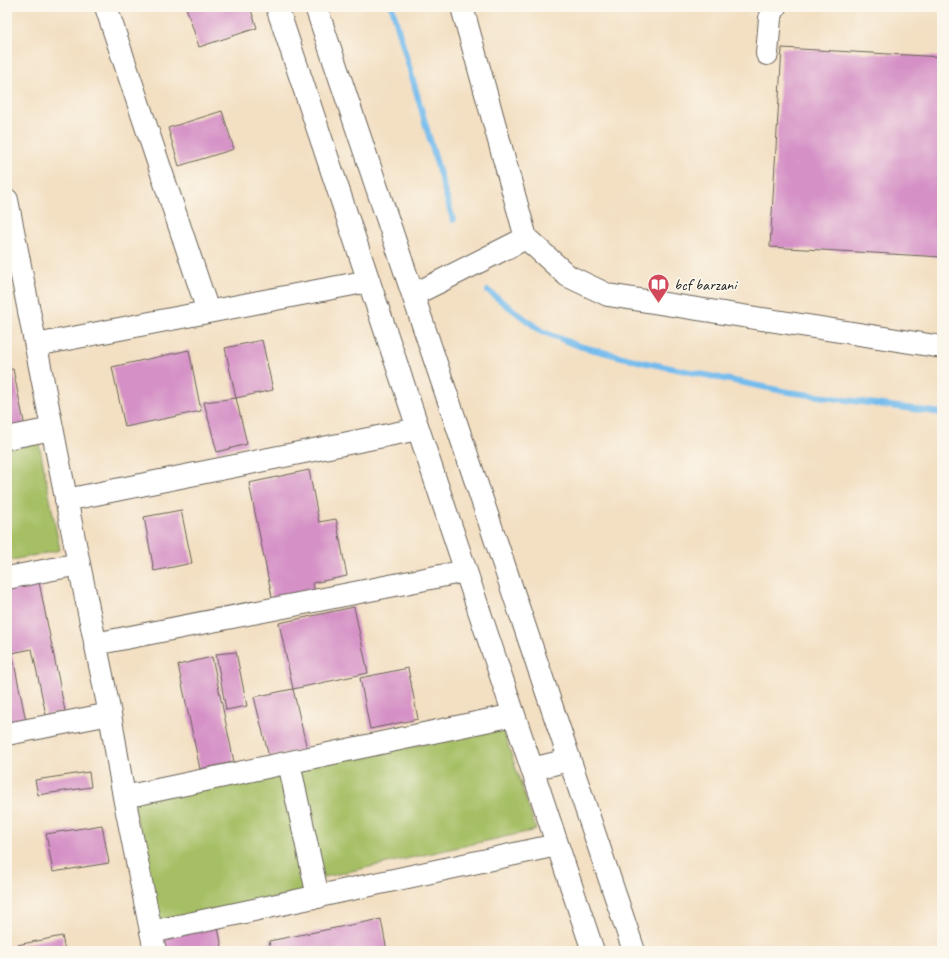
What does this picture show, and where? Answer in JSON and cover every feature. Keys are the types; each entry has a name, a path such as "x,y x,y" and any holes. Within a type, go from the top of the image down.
{"street":[{"path":"106,7 208,312"},
{"path":"277,7 593,951"},
{"path":"316,7 634,951"},
{"path":"462,7 526,238 568,276 608,295 942,347"},
{"path":"768,54 770,18 775,7"},
{"path":"7,200 15,283 36,345 78,564 110,714 124,796 153,942 318,897 557,845"},
{"path":"413,295 526,238"},
{"path":"36,345 368,281"},
{"path":"7,438 52,429"},
{"path":"66,500 418,429"},
{"path":"7,578 78,564"},
{"path":"95,644 466,571"},
{"path":"7,734 110,714"},
{"path":"124,796 289,763 514,715"},
{"path":"532,769 569,760"},
{"path":"289,763 318,897"}],"green space":[{"path":"39,443 60,550 7,561 7,449"},
{"path":"503,729 536,830 320,878 294,768"},
{"path":"284,770 308,891 157,922 133,801"}],"building":[{"path":"186,7 250,7 257,28 199,47"},
{"path":"782,48 942,57 942,257 770,247"},
{"path":"222,111 234,149 179,166 168,128"},
{"path":"262,340 273,390 236,398 225,348"},
{"path":"189,350 201,411 125,427 112,367"},
{"path":"13,369 25,427 7,431 7,370"},
{"path":"236,398 247,444 217,452 204,402"},
{"path":"309,470 319,522 336,519 347,576 313,583 315,593 273,602 249,483"},
{"path":"181,510 192,563 154,571 144,517"},
{"path":"39,582 65,711 46,715 32,649 12,653 27,726 7,730 7,589"},
{"path":"354,607 368,673 293,689 279,623"},
{"path":"236,652 247,706 226,710 216,654"},
{"path":"212,657 234,762 200,769 178,665"},
{"path":"408,668 418,719 370,729 360,678"},
{"path":"293,689 307,749 269,757 254,697"},
{"path":"89,772 91,787 38,795 35,780"},
{"path":"102,825 109,863 53,872 46,834"},
{"path":"381,919 387,951 271,951 269,941"},
{"path":"217,924 223,951 163,951 160,937"},
{"path":"62,936 65,951 7,951 7,947"}],"waterway":[{"path":"392,7 453,220"},
{"path":"488,291 541,331 579,346 642,362 788,392 942,413"}],"place":[{"name":"bcf barzani","path":"658,304"}]}
